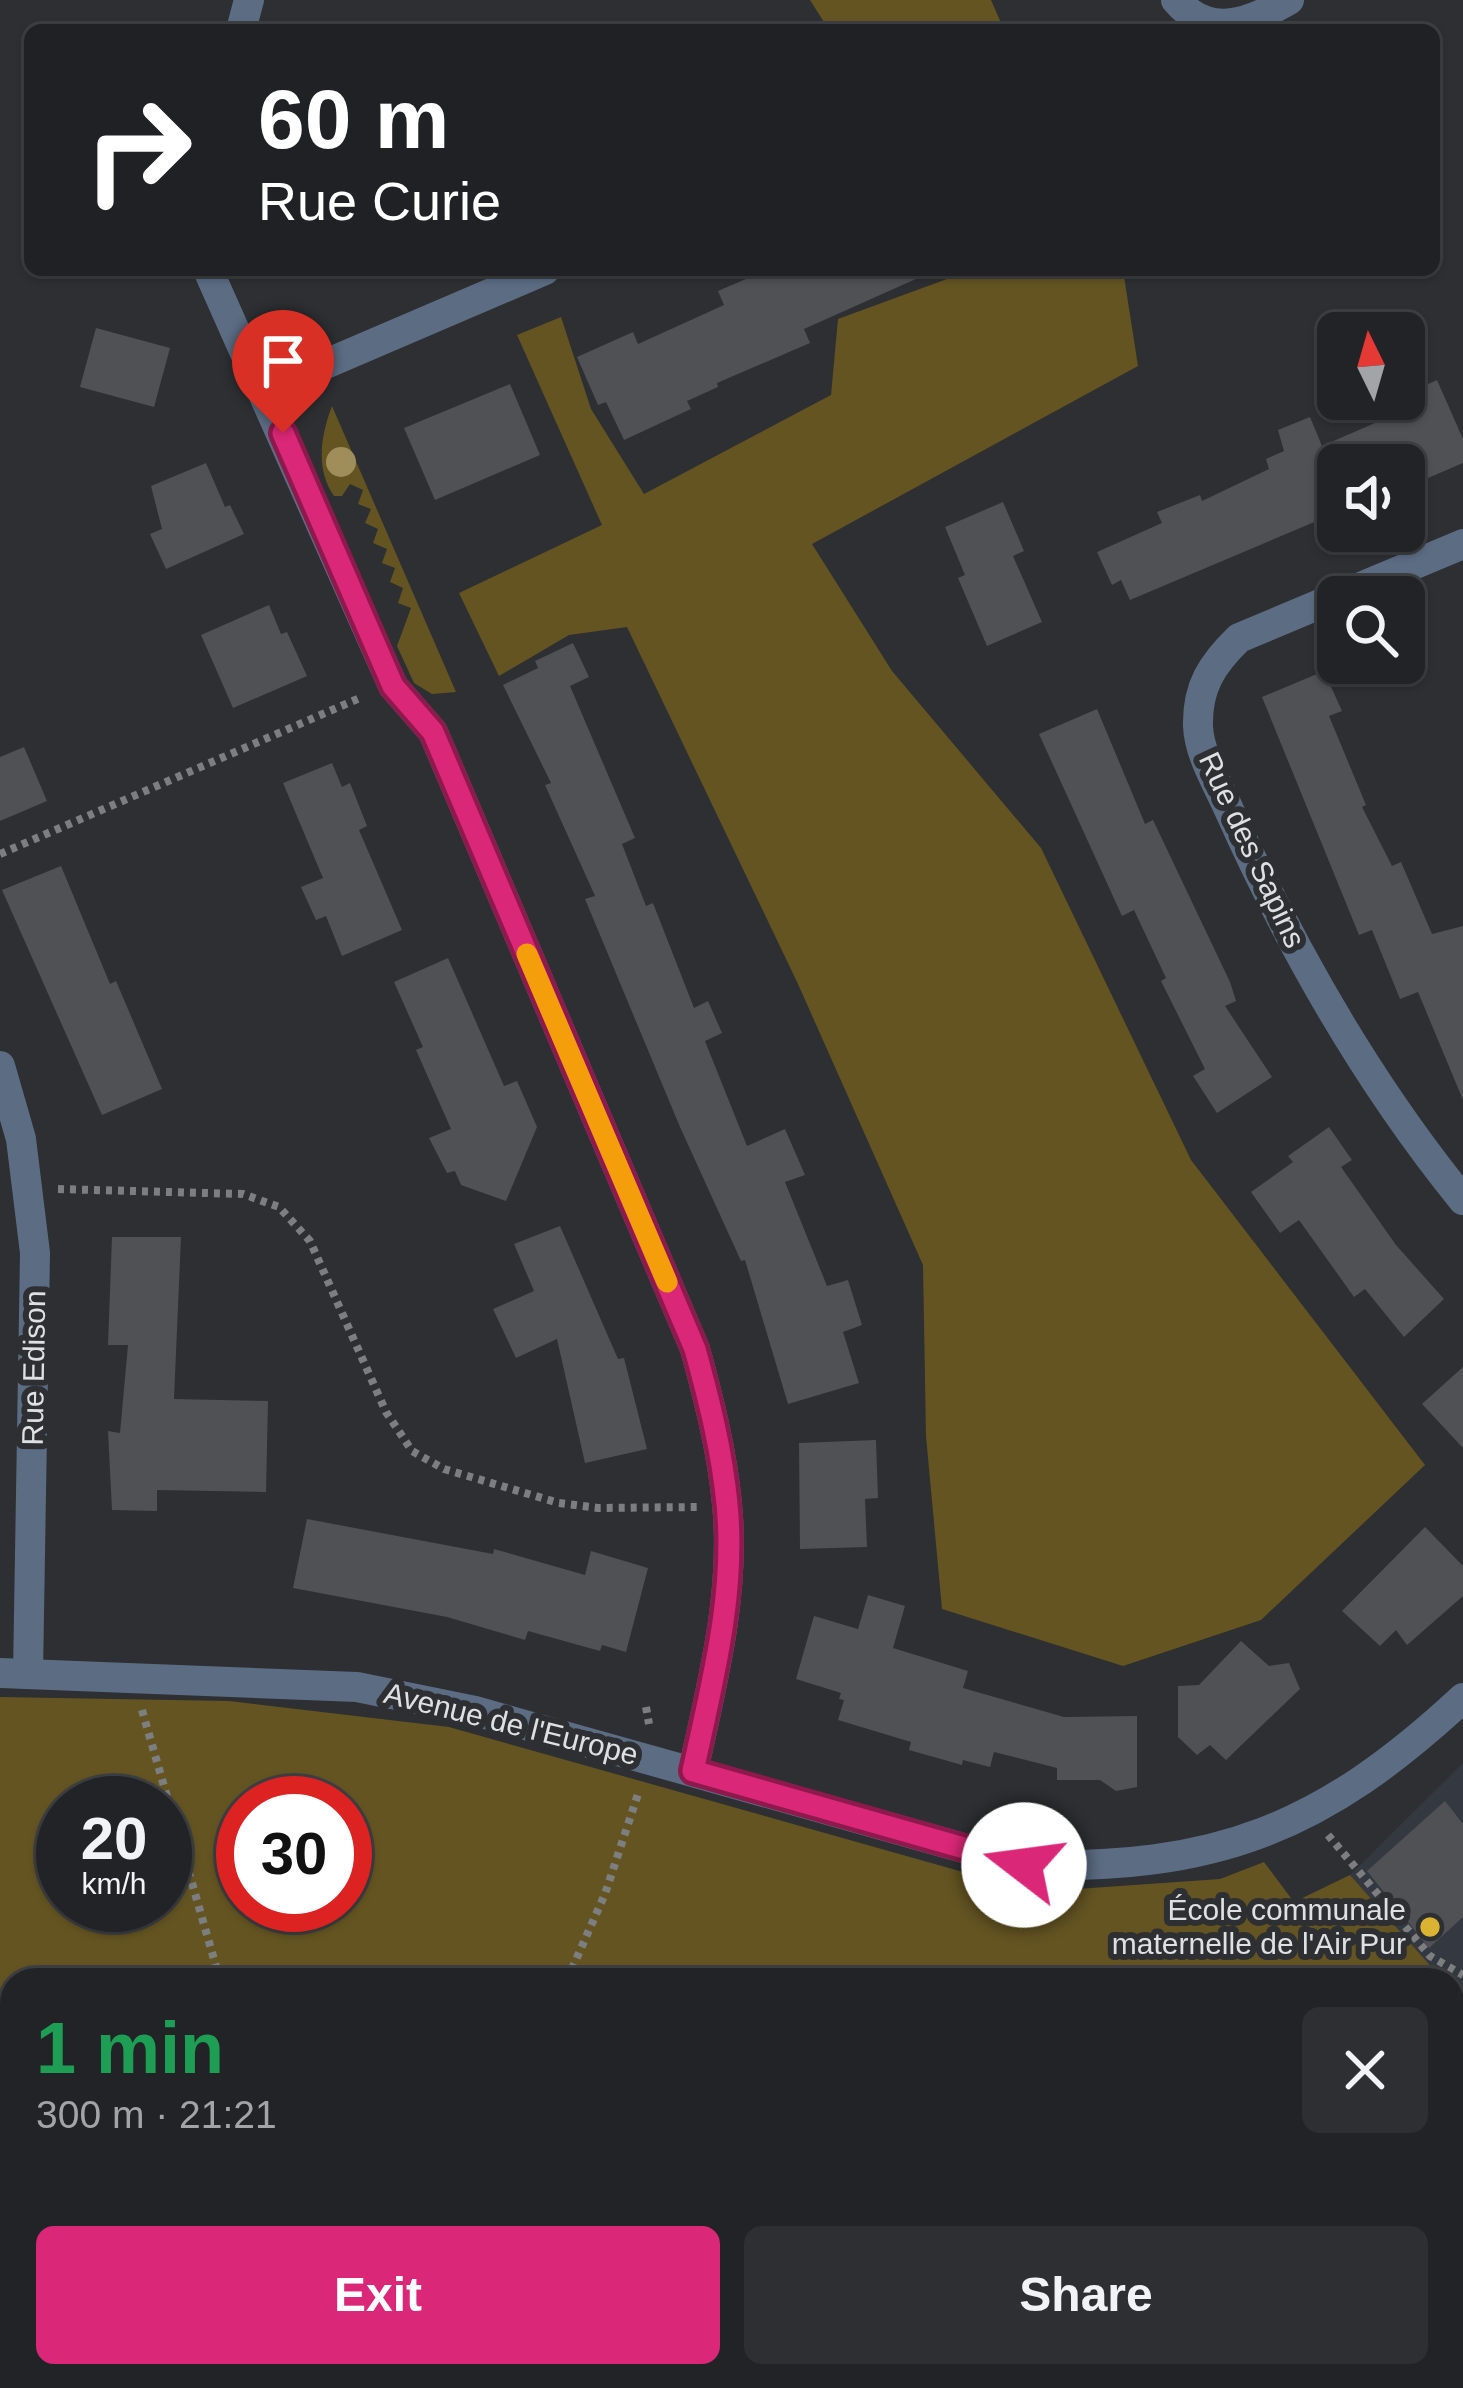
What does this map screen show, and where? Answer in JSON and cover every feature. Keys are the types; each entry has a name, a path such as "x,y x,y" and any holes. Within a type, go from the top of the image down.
{"street":[{"path":"1176,0 1187,13 1219,24"},
{"path":"1240,24 1289,0"},
{"path":"211,276 393,686 433,732 695,1349 720,1453 728,1535 725,1613 693,1771"},
{"path":"265,390 531,276"},
{"name":"Rue des Sapins","path":"1463,544 1239,638 1213,664 1199,695 1198,731 1246,847 1311,974 1389,1100 1463,1200"},
{"name":"Rue Edison","path":"0,1066 21,1139 35,1253 14,1674"},
{"name":"Avenue de l'Europe","path":"14,1674 356,1687 475,1711 1024,1865 1159,1862 1231,1846 1311,1813 1382,1768 1463,1698"}],"path":[{"path":"0,854 362,697"},
{"path":"56,1189 243,1194 279,1207 310,1241 386,1412 412,1451 444,1469 560,1503 598,1508 700,1507"},
{"path":"133,1677 216,1968"},
{"path":"572,1968 605,1894 649,1758"},
{"path":"1311,1813 1430,1956 1451,1968"}],"shaded area":[{"path":"810,0 991,0 1001,24 825,24"},
{"path":"1124,276 1138,366 812,544 892,671 1041,848 1191,1160 1425,1465 1261,1620 1123,1666 942,1609 926,1436 923,1265 798,984 627,627 569,635 499,676 459,593 602,525 517,335 561,317 591,409 644,494 831,395 838,319 947,279"},
{"path":"332,406 456,692 432,694 414,683 397,646 411,608 398,603 403,588 390,582 395,568 382,563 387,549 373,543 378,529 365,523 371,509 358,504 363,490 350,484 342,496 334,496 324,475 323,440"},
{"path":"0,1697 229,1701 449,1727 1034,1892 1220,1879 1264,1862 1294,1902 1350,1875 1432,1968 0,1968"},
{"name":"École communale maternelle de l'Air Pur","path":"1463,1763 1463,1968 1432,1968 1350,1875"}],"building":[{"path":"753,276 923,276 804,329 810,343 717,383 718,387 687,401 691,409 624,440 606,402 598,405 577,357 633,332 638,344 724,305 718,291"},
{"path":"96,328 170,348 154,407 80,387"},
{"path":"1437,380 1463,439 1463,463 1428,478 1425,444 1327,444 1382,420 1425,420 1425,385"},
{"path":"510,384 540,455 435,500 404,428"},
{"path":"1310,417 1321,444 1317,444 1317,521 1130,600 1121,580 1112,585 1097,552 1162,523 1157,512 1200,495 1202,501 1269,469 1266,459 1284,451 1278,430"},
{"path":"206,463 225,507 230,505 244,534 166,569 150,534 162,529 151,486"},
{"path":"1003,502 1024,551 1013,556 1042,622 987,646 958,578 965,575 945,527"},
{"path":"269,605 307,676 233,708 201,635"},
{"path":"573,643 589,677 570,686 635,838 622,844 646,906 653,903 694,1008 708,1001 722,1033 705,1041 747,1146 785,1129 805,1175 785,1182 827,1286 848,1280 862,1325 843,1332 859,1383 788,1404 745,1260 741,1261 680,1127 585,899 595,896 545,785 551,783 503,685 538,668 535,661"},
{"path":"1317,674 1317,684 1330,684 1342,711 1329,716 1366,805 1362,807 1392,866 1401,862 1432,934 1463,926 1463,1100 1418,992 1400,999 1372,930 1359,935 1262,697"},
{"path":"1097,709 1145,824 1153,820 1230,982 1236,1001 1225,1006 1272,1077 1217,1113 1193,1076 1205,1069 1161,981 1166,978 1134,910 1122,916 1039,734"},
{"path":"24,747 47,801 0,821 0,757"},
{"path":"332,763 342,787 350,783 367,826 359,830 402,930 342,956 326,916 316,920 301,887 323,878 283,783"},
{"path":"61,866 110,984 116,981 162,1089 102,1115 2,890"},
{"path":"448,958 504,1086 517,1081 537,1127 506,1201 461,1185 455,1171 447,1173 429,1138 451,1129 416,1050 423,1047 394,982"},
{"path":"1329,1127 1352,1160 1341,1167 1396,1245 1444,1299 1404,1337 1365,1289 1354,1297 1299,1220 1280,1233 1251,1192 1293,1162 1288,1156"},
{"path":"560,1226 618,1359 624,1358 647,1449 585,1463 557,1339 516,1358 493,1309 534,1291 514,1244"},
{"path":"112,1237 181,1237 174,1399 268,1401 266,1492 157,1490 157,1511 112,1510 108,1431 120,1433 128,1345 108,1345"},
{"path":"1463,1367 1463,1448 1422,1404"},
{"path":"876,1440 878,1498 865,1499 867,1547 800,1549 799,1443"},
{"path":"307,1519 493,1554 494,1549 585,1575 591,1551 648,1568 626,1652 602,1645 600,1651 528,1631 525,1640 447,1617 293,1588"},
{"path":"1425,1527 1463,1566 1463,1596 1407,1645 1396,1630 1380,1646 1342,1611"},
{"path":"868,1595 905,1606 893,1648 968,1671 963,1688 1064,1717 1137,1716 1137,1787 1116,1791 1100,1780 1057,1780 1057,1768 994,1752 990,1767 963,1760 962,1765 909,1750 911,1742 838,1720 844,1700 839,1699 841,1693 796,1679 814,1616 858,1629"},
{"path":"1241,1641 1269,1666 1289,1663 1300,1689 1226,1760 1210,1745 1197,1755 1178,1737 1178,1686 1199,1685"},
{"name":"École communale maternelle de l'Air Pur","path":"1445,1801 1463,1824 1463,1917 1429,1948 1367,1871"}],"slow traffic":[{"path":"527,954 667,1282"}],"place":[{"name":"École communale maternelle de l'Air Pur","path":"1430,1927"}],"route":[{"path":"283,433 393,686 433,732 695,1349 720,1453 728,1535 725,1613 693,1771 1024,1865"}]}
